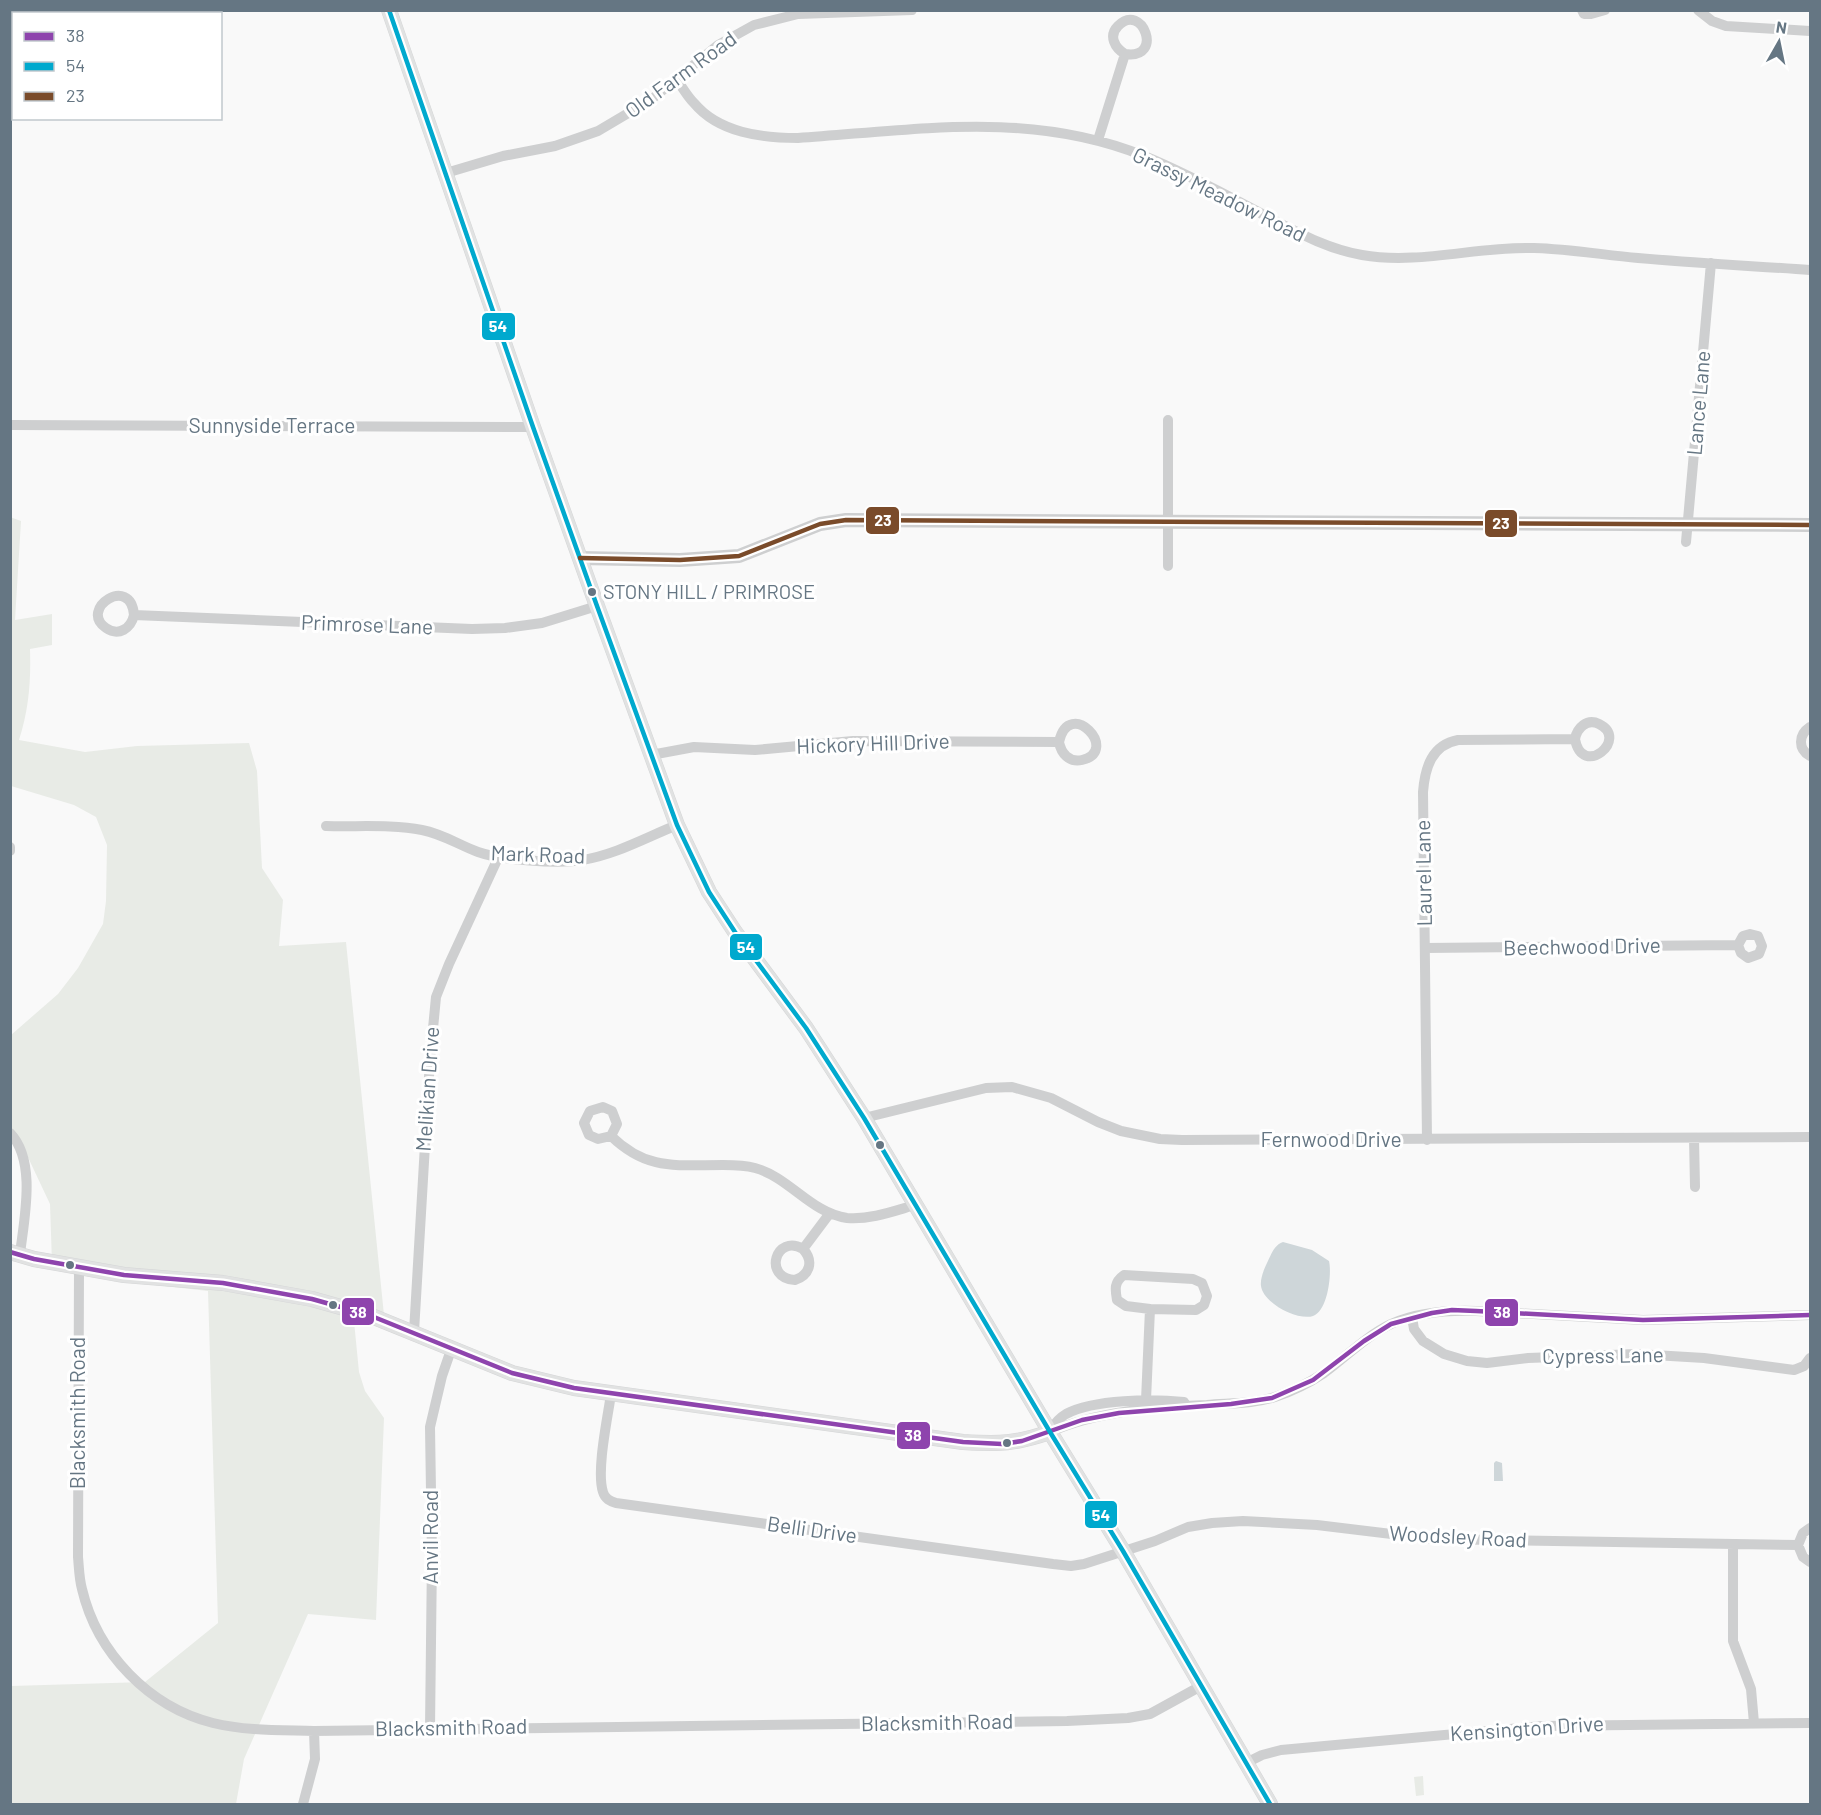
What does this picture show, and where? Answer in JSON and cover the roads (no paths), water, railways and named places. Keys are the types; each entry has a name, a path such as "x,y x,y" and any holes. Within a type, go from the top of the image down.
{"main road":[{"path":"389,10 533,427 651,755 677,825 709,891 735,932 806,1028 864,1118 1123,1551 1270,1804"},
{"path":"15,1253 34,1259 124,1275 213,1282 280,1292 359,1312 512,1373 574,1388 963,1442 1002,1444 1022,1441 1050,1432"}],"street":[{"name":"Old Farm Road","path":"446,173 503,156 555,146 598,131 652,99 729,38 768,21 798,14 912,10"},
{"path":"1583,12 1591,14 1605,10"},
{"path":"1698,10 1712,21 1726,26 1810,31"},
{"path":"1098,140 1125,54"},
{"name":"Grassy Meadow Road","path":"677,80 694,104 710,118 729,128 771,138 998,126 1047,129 1098,140 1167,165 1317,242 1364,255 1384,258 1508,248 1603,253 1635,258 1810,270"},
{"name":"Lance Lane","path":"1686,542 1711,264"},
{"path":"1168,420 1168,566"},
{"name":"Sunnyside Terrace","path":"10,425 533,427"},
{"path":"580,558 680,560 739,556 812,527 846,520 1810,525"},
{"name":"Primrose Lane","path":"134,615 505,628 542,623 597,606"},
{"path":"1810,727 1800,740 1803,750 1810,756"},
{"name":"Laurel Lane","path":"1427,1140 1424,778 1433,754 1448,742 1575,739"},
{"name":"Hickory Hill Drive","path":"651,755 694,747 756,750 853,741 1059,742"},
{"name":"Mark Road","path":"326,826 423,830 498,858 580,861 597,857 677,825"},
{"name":"Melikian Drive","path":"414,1332 429,1060 436,997 498,858"},
{"name":"Beechwood Drive","path":"1425,948 1738,945"},
{"name":"Fernwood Drive","path":"864,1118 986,1088 1012,1087 1051,1098 1121,1131 1160,1139 1208,1141 1810,1137"},
{"path":"10,1133 15,1138 23,1156 26,1174 15,1253"},
{"path":"611,1136 634,1155 658,1164 757,1168 774,1176 830,1213 846,1218 866,1217 915,1205"},
{"path":"1694,1138 1695,1187"},
{"path":"804,1249 830,1213"},
{"name":"Blacksmith Road","path":"79,1267 78,1557 82,1588 101,1637 115,1659 134,1680 181,1712 213,1723 255,1730 314,1731 1067,1721 1128,1718 1149,1714 1201,1686"},
{"path":"1124,1275 1193,1279 1202,1284 1208,1296 1204,1305 1196,1310 1150,1309 1126,1306 1117,1300 1115,1288 1117,1280 1124,1275"},
{"path":"1146,1401 1150,1309"},
{"path":"1050,1432 1082,1420 1119,1413 1258,1401 1287,1393 1313,1380 1364,1341 1391,1324 1412,1317 1452,1310 1642,1320 1810,1315"},
{"name":"Cypress Lane","path":"1412,1317 1414,1329 1432,1348 1454,1358 1479,1363 1572,1355 1637,1354 1704,1358 1794,1370 1804,1366 1810,1358"},
{"name":"Anvil Road","path":"430,1728 432,1556 430,1427 442,1376 451,1350"},
{"name":"Belli Drive","path":"611,1394 601,1476 603,1492 607,1500 616,1503 1071,1566 1123,1551"},
{"path":"1050,1432 1060,1418 1074,1411 1114,1403 1172,1401 1205,1405"},
{"name":"Woodsley Road","path":"1123,1551 1188,1527 1243,1521 1317,1525 1432,1539 1798,1545"},
{"path":"1810,1528 1803,1533 1798,1545 1803,1557 1810,1562"},
{"path":"1734,1544 1733,1636 1736,1651 1751,1689 1754,1723"},
{"name":"Kensington Drive","path":"1246,1763 1281,1749 1542,1726 1810,1723"},
{"path":"303,1804 315,1759 314,1731"}],"place":[{"name":"STONY HILL / PRIMROSE","path":"592,592"}]}
